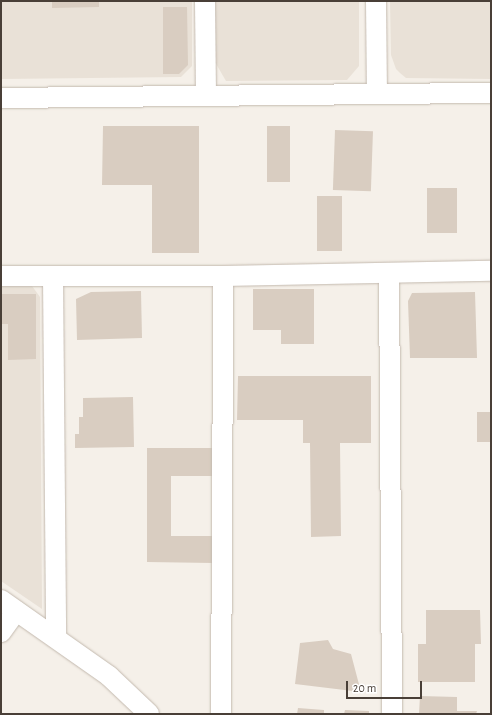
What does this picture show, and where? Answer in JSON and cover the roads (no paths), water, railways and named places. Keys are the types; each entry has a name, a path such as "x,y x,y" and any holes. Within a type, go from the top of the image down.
{"street":[{"path":"205,1 206,96"},
{"path":"376,1 377,94"},
{"path":"1,98 491,93"},
{"path":"1,276 224,276 491,271"},
{"path":"389,273 392,714"},
{"path":"53,276 56,638"},
{"path":"221,714 224,276"},
{"path":"1,632 8,606 109,676 149,714"}]}
